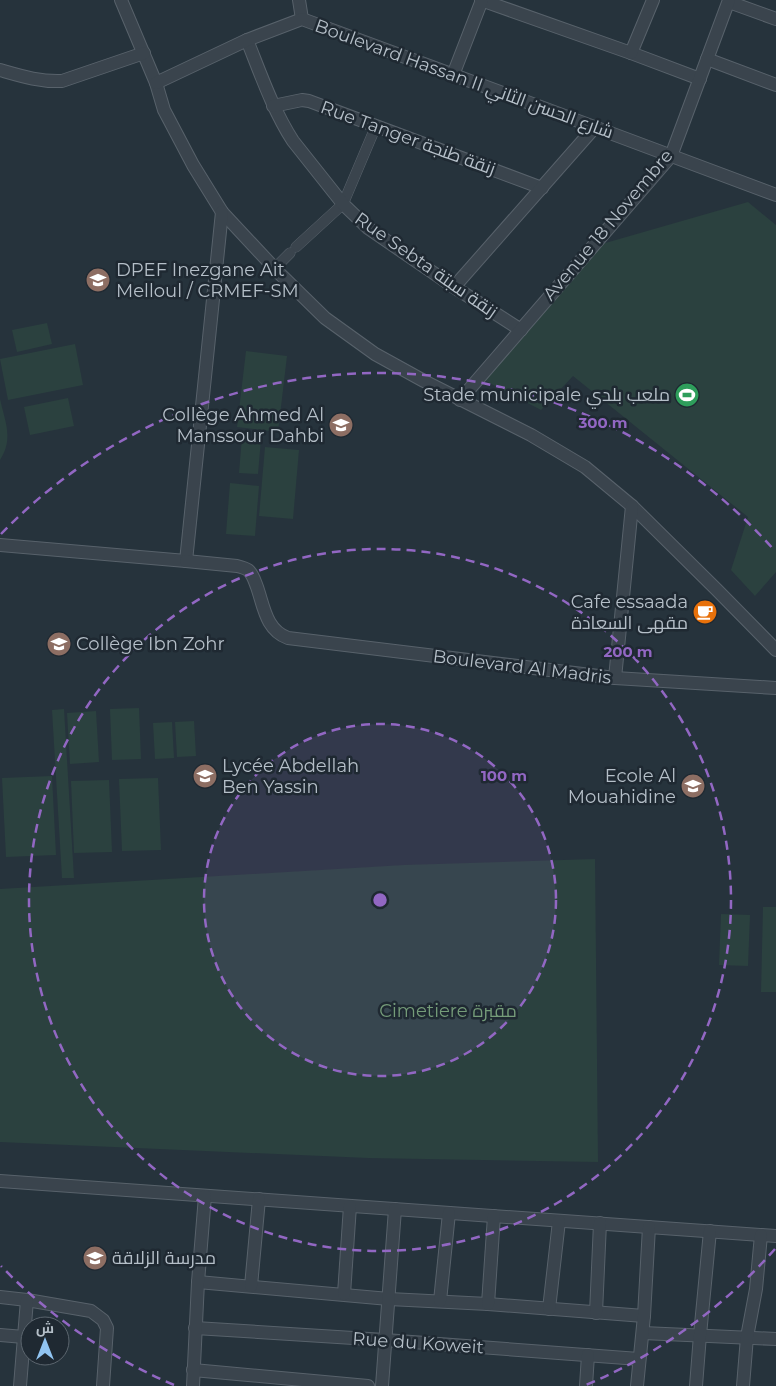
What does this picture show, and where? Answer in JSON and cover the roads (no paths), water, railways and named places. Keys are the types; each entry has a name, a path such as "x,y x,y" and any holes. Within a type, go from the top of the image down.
{"street":[{"path":"121,0 156,82 164,110 193,165 222,212 325,318 375,354 460,400 531,435 586,467 632,506 776,650"},
{"path":"299,0 302,19"},
{"path":"453,75 482,0 700,79"},
{"path":"631,53 653,0"},
{"path":"729,1 776,19"},
{"name":"Avenue 18 Novembre","path":"460,400 671,156 729,1"},
{"name":"Boulevard Hassan II شارع الحسن الثاني","path":"156,82 247,40 302,19 776,196"},
{"name":"Rue Sebta زنقة سبتة","path":"247,40 273,106 293,141 343,204 368,228 520,330"},
{"path":"0,70 38,80 62,81 144,53"},
{"path":"707,59 776,85"},
{"name":"Rue Tanger زنقة طنجة","path":"273,106 306,100 542,188"},
{"path":"275,268 343,204 376,126"},
{"path":"454,287 595,127"},
{"path":"0,545 186,560 222,212"},
{"path":"615,678 632,506"},
{"name":"Boulevard Al Madris","path":"186,560 237,566 249,571 256,584 272,627 281,636 300,640 615,678 776,688"},
{"path":"0,1181 776,1236"},
{"path":"193,1386 195,1328 205,1196"},
{"path":"251,1286 259,1200"},
{"path":"344,1294 350,1206"},
{"path":"382,1386 395,1209"},
{"path":"440,1301 449,1213"},
{"path":"488,1304 494,1216"},
{"path":"549,1309 559,1220"},
{"path":"596,1313 600,1223"},
{"path":"637,1386 644,1316 649,1227"},
{"path":"696,1386 710,1231"},
{"path":"744,1386 747,1337 756,1289 761,1235"},
{"path":"198,1282 388,1298 644,1316"},
{"path":"0,1297 91,1311 103,1320 107,1328 103,1386"},
{"path":"26,1316 27,1300"},
{"name":"Rue du Koweit","path":"195,1328 640,1359"},
{"path":"642,1333 700,1334 776,1339"},
{"path":"0,1334 20,1336"},
{"path":"586,1386 588,1355"},
{"path":"20,1386 22,1366"},
{"path":"193,1370 248,1380 368,1386"}],"place":[{"name":"DPEF Inezgane Ait Melloul / CRMEF-SM","path":"98,280"},
{"name":"Stade municipale ملعب بلدي","path":"687,395"},
{"name":"Collège Ahmed Al Manssour Dahbi","path":"341,425"},
{"name":"Cafe essaada مقهى السعادة","path":"705,612"},
{"name":"Collège Ibn Zohr","path":"59,644"},
{"name":"Lycée Abdellah Ben Yassin","path":"205,776"},
{"name":"Ecole Al Mouahidine","path":"693,786"},
{"name":"مدرسة الزلاقة","path":"95,1258"}],"park label":[{"name":"Cimetiere مقبرة","path":"448,1011"}]}
